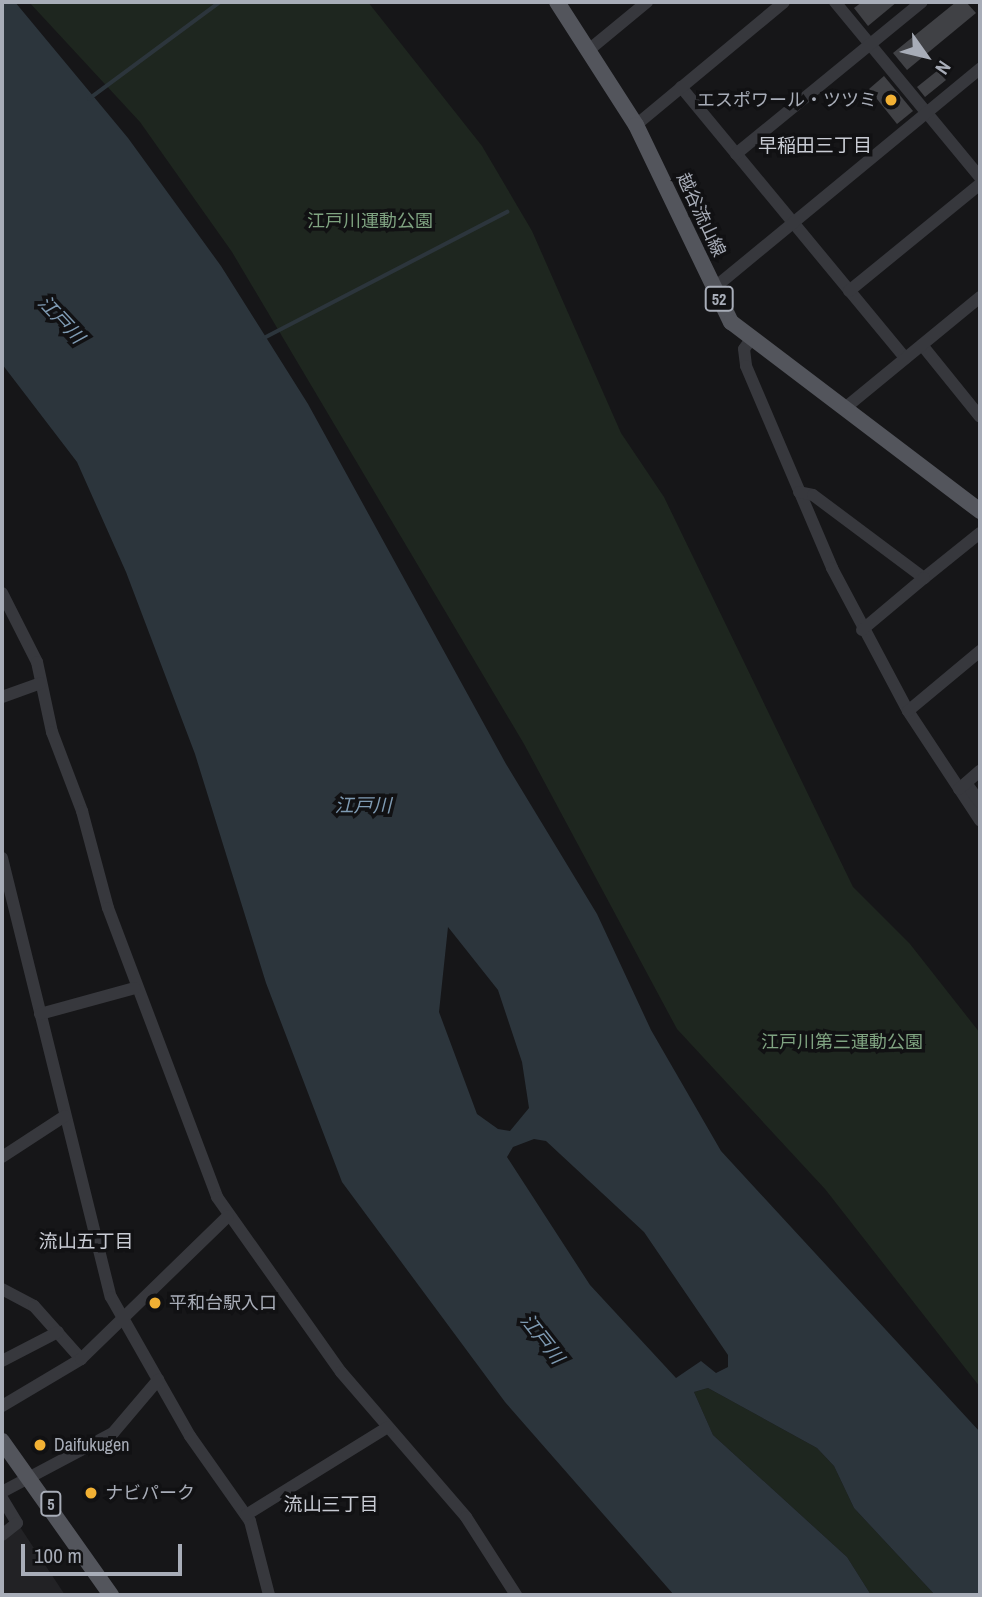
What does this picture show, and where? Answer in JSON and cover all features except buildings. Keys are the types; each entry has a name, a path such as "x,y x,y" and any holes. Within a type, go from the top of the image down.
{"main road":[{"name":"越谷流山線","path":"557,2 590,49 636,125 727,317 980,511"},
{"name":"5","path":"2,1441 32,1477 111,1595"}],"street":[{"path":"590,49 648,2"},
{"path":"636,125 785,2"},
{"path":"835,2 980,177"},
{"path":"736,154 922,2"},
{"path":"714,288 980,69"},
{"path":"681,87 905,358"},
{"path":"849,291 980,184"},
{"path":"845,408 980,297"},
{"path":"751,338 744,349 746,366 799,492 862,630 908,711 962,786 980,820"},
{"path":"922,345 979,413"},
{"path":"799,492 813,495 924,578"},
{"path":"862,630 980,533"},
{"path":"2,593 31,644 135,988 208,1177 228,1216 341,1373 466,1517 516,1595"},
{"path":"908,711 980,652"},
{"path":"2,697 41,682"},
{"path":"962,786 980,771"},
{"path":"962,786 980,802"},
{"path":"2,858 111,1297 158,1380 246,1516 269,1595"},
{"path":"40,1014 135,988"},
{"path":"2,1157 65,1116"},
{"path":"2,1406 81,1359 124,1322 228,1216"},
{"path":"2,1289 34,1306 81,1359"},
{"path":"2,1362 58,1332"},
{"path":"2,1492 113,1433 158,1380"},
{"path":"246,1516 388,1427"},
{"path":"2,1498 17,1523 2,1535"}],"shaded area":[{"path":"20,1527 65,1595 2,1595 2,1541"}],"green space":[{"name":"江戸川運動公園","path":"29,2 368,2 482,146 532,231 621,433 664,497 853,887 910,944 980,1033 980,1387 825,1189 677,1029 524,744 232,252 140,122"},
{"path":"708,1388 817,1448 834,1466 854,1508 935,1595 871,1595 847,1557 713,1435 694,1392"}],"water":[{"name":"江戸川","path":"2,2 15,2 128,138 221,266 308,404 506,764 597,914 651,1030 721,1151 980,1432 980,1595 935,1595 854,1508 834,1466 817,1448 708,1388 694,1392 713,1435 847,1557 871,1595 674,1595 505,1402 342,1182 266,983 195,754 126,572 77,462 2,364","holes":["448,927 498,990 522,1062 529,1108 510,1131 498,1129 477,1114 439,1012","534,1139 546,1141 644,1232 728,1355 728,1367 716,1373 701,1361 676,1378 590,1285 507,1157 513,1147"]}],"waterway":[{"path":"89,99 220,2"},
{"path":"264,338 507,212"}],"place":[{"name":"エスポワール・ツツミ","path":"891,100"},
{"name":"平和台駅入口","path":"155,1303"},
{"name":"Daifukugen","path":"40,1445"},
{"name":"ナビパーク","path":"91,1493"}],"district":[{"name":"早稲田三丁目","path":"815,146"},
{"name":"流山五丁目","path":"86,1242"},
{"name":"流山三丁目","path":"331,1505"}],"park label":[{"name":"江戸川第三運動公園","path":"842,1042"}]}
